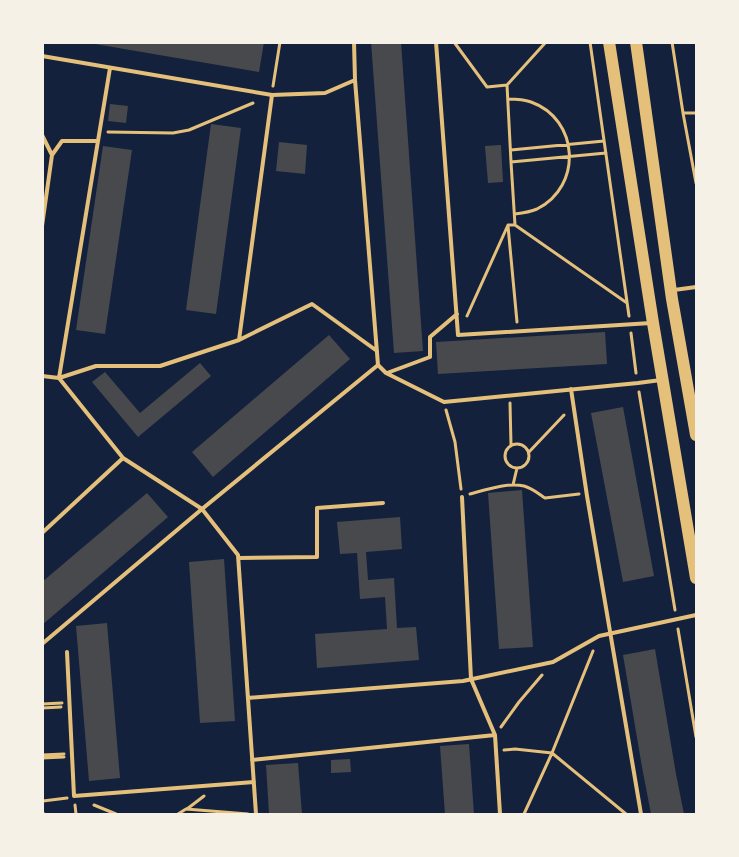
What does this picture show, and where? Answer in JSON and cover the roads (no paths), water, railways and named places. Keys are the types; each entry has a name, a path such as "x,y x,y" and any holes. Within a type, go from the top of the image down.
{"main road":[{"path":"609,42 653,323 696,578"},
{"path":"636,42 671,290 696,436"}],"lane":[{"path":"354,42 355,80 378,365 386,373 444,402 663,380"},
{"path":"436,42 458,335 653,323"},
{"path":"42,56 272,95 325,93 355,80"},
{"path":"110,68 59,378 123,458 202,509 238,555 256,814"},
{"path":"239,340 272,95"},
{"path":"42,135 52,155"},
{"path":"42,226 52,155 62,141 98,141"},
{"path":"671,290 696,287"},
{"path":"42,376 59,378 96,366 160,366 239,340 312,304 377,351"},
{"path":"386,373 430,357 430,337 457,314"},
{"path":"42,644 202,509 378,365"},
{"path":"571,389 586,493 641,814"},
{"path":"42,533 123,458"},
{"path":"462,497 470,679 495,735 500,814"},
{"path":"239,558 317,557 317,508 383,503"},
{"path":"248,698 463,681 553,662 599,636 696,616"},
{"path":"67,652 74,796 254,782"},
{"path":"252,760 495,735"}]}
